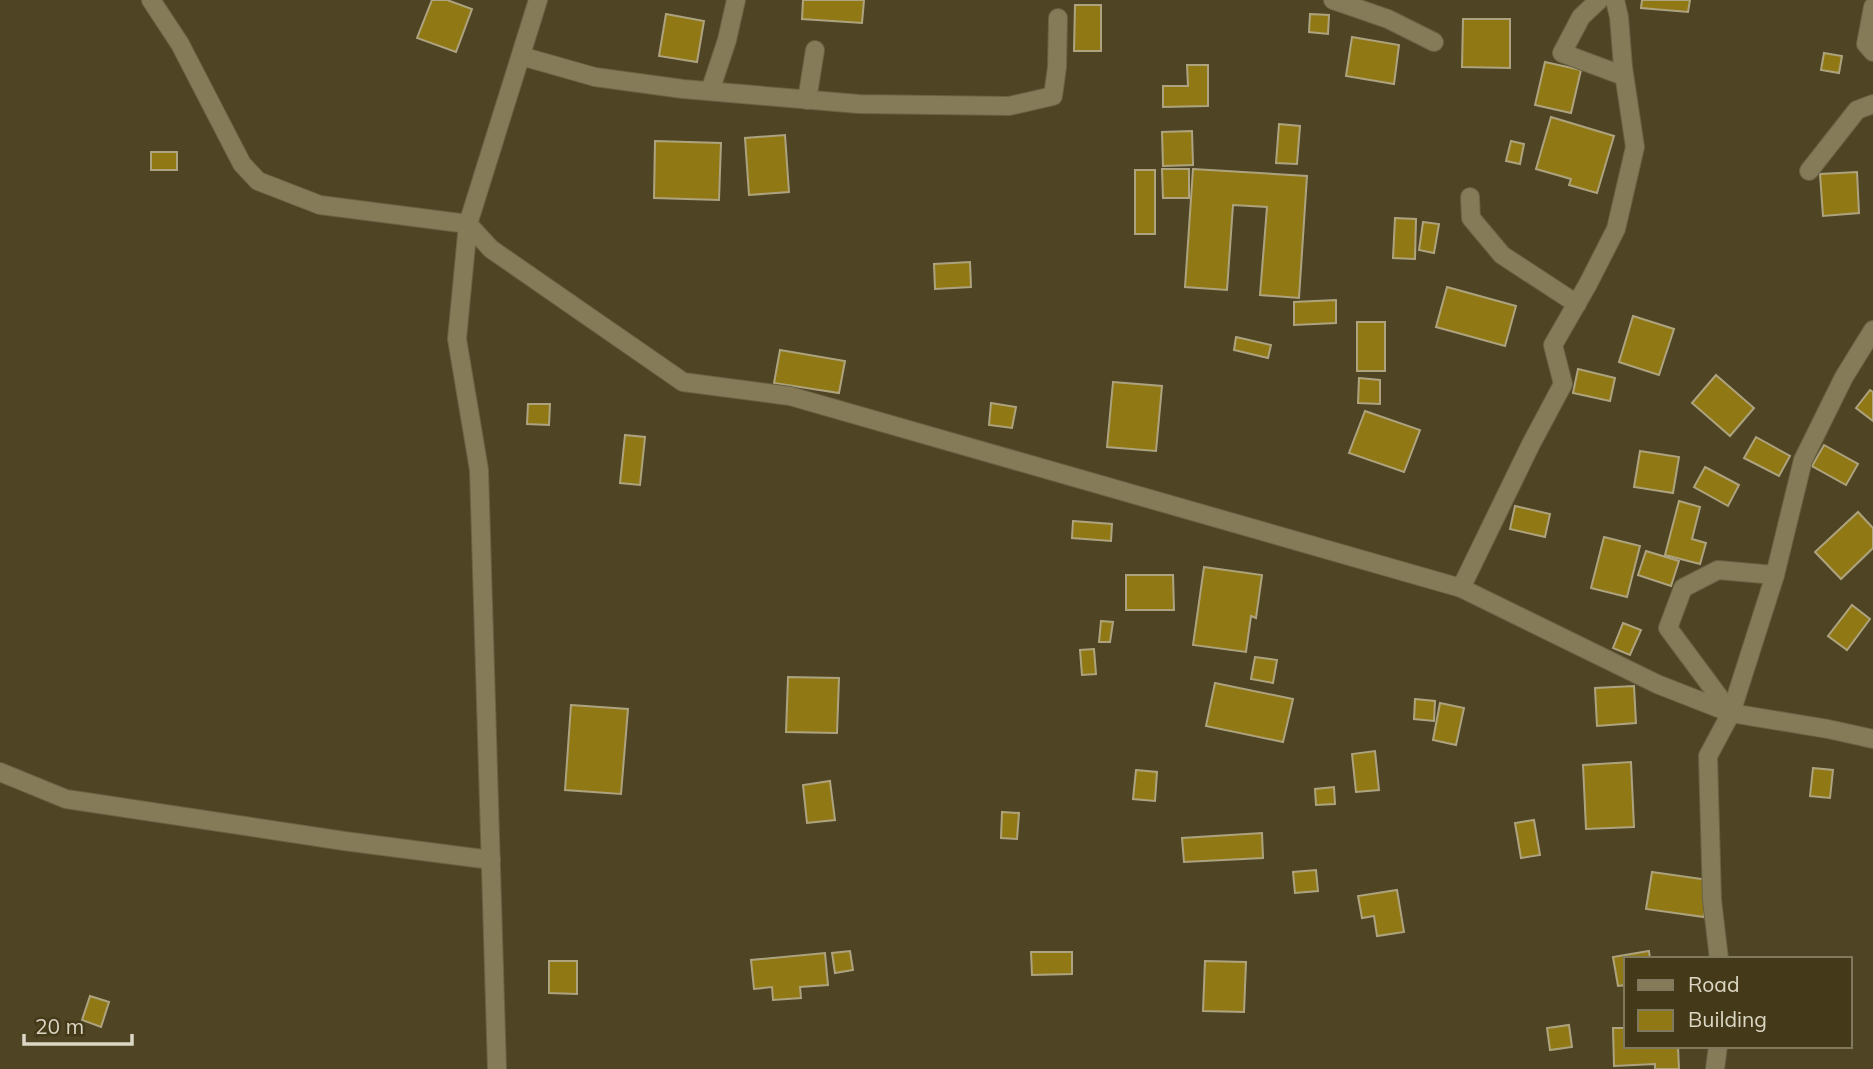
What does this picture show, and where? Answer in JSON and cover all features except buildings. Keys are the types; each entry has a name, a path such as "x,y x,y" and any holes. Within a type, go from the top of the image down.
{"street":[{"path":"151,0 180,44 242,164 258,181 320,205 468,224 491,249 683,382 790,396 1461,588 1657,684 1731,713 1873,739"},
{"path":"497,1069 479,470 457,340 468,224 538,0"},
{"path":"710,91 727,40 736,0"},
{"path":"1334,0 1388,19 1434,42"},
{"path":"1599,0 1581,17 1562,53 1624,76"},
{"path":"1461,588 1563,384 1553,345 1616,229 1635,147 1615,0"},
{"path":"1873,7 1866,44 1873,52"},
{"path":"521,56 595,77 710,91 859,104 1009,106 1053,96 1057,67 1058,18"},
{"path":"807,100 815,50"},
{"path":"1808,171 1857,110 1873,104"},
{"path":"1470,197 1471,218 1503,255 1577,304"},
{"path":"1719,957 1712,900 1708,755 1731,713 1775,575 1803,460 1844,377 1873,330"},
{"path":"1731,713 1668,628 1683,588 1718,570 1775,575"},
{"path":"0,772 66,799 491,860"},
{"path":"1715,1069 1718,1048"}]}
